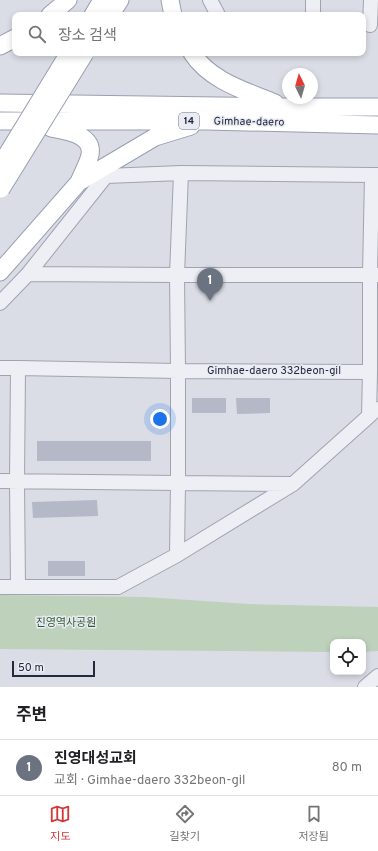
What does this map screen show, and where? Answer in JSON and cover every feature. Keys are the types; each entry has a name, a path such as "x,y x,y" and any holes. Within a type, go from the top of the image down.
{"main road":[{"path":"54,12 68,0"},
{"path":"95,12 102,0"},
{"path":"112,12 120,0"},
{"path":"170,0 172,12"},
{"path":"0,46 12,40"},
{"path":"0,166 67,56"},
{"path":"1,191 83,56"},
{"path":"194,56 218,78 241,89 287,107"},
{"name":"Gimhae-daero","path":"0,104 378,107"},
{"path":"6,120 72,132 83,137 89,145 90,155 79,182"},
{"name":"Gimhae-daero","path":"6,120 207,121 378,125"},
{"path":"0,272 79,182 154,137 207,121"}],"street":[{"path":"210,0 216,12"},
{"path":"313,0 313,12"},
{"path":"370,25 371,0"},
{"path":"177,555 177,275 180,174"},
{"path":"0,303 28,274 106,176 180,174 375,175 374,275 370,372 374,411 293,484 177,555 118,587 0,587"},
{"path":"28,274 374,275"},
{"name":"Gimhae-daero 332beon-gil","path":"0,368 370,372"},
{"path":"18,368 16,482 18,587"},
{"path":"0,481 293,484"},
{"path":"365,687 378,676"}],"green space":[{"name":"진영역사공원","path":"0,595 145,597 248,604 378,607 378,651 366,652 366,639 330,639 330,652 0,649"}],"building":[{"path":"192,398 226,398 226,413 192,413"},
{"path":"236,398 270,398 270,413 237,414"},
{"path":"37,441 151,441 151,461 37,461"},
{"path":"97,500 98,516 33,518 32,502"},
{"path":"48,561 85,561 85,576 48,576"}],"place":[{"name":"진영대성교회","path":"210,301"}]}
